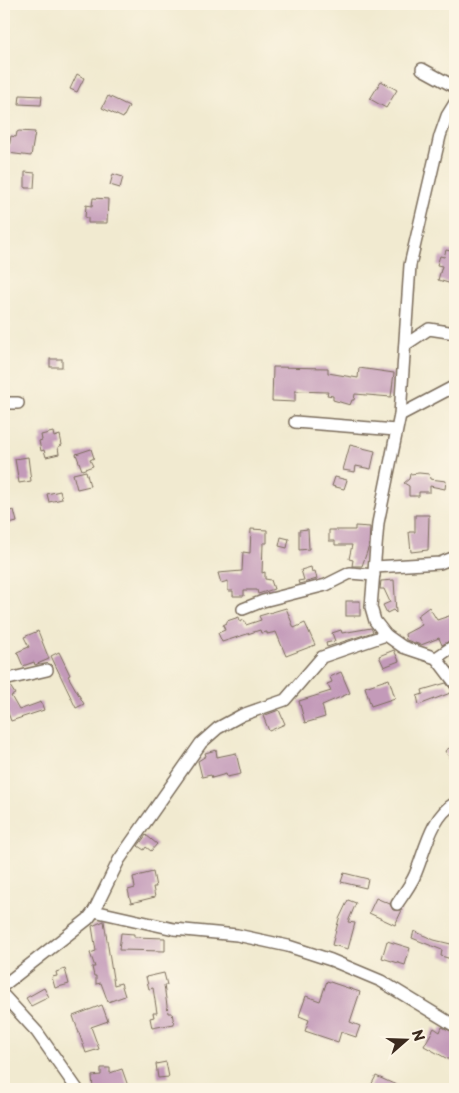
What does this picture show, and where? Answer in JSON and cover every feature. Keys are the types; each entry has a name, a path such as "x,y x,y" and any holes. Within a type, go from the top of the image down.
{"street":[{"path":"422,69 455,87"},
{"path":"455,103 447,116 440,136 410,265 400,415 378,523 371,607 372,615 386,635 403,647 436,658 455,683"},
{"path":"405,345 429,329 455,333"},
{"path":"400,415 455,386"},
{"path":"4,403 18,403"},
{"path":"295,422 396,430"},
{"path":"244,609 268,599 326,585 350,573 440,563 455,557"},
{"path":"4,985 72,932 94,911 119,860 201,743 218,728 242,715 285,700 322,657 386,635"},
{"path":"436,658 455,644"},
{"path":"4,680 47,670"},
{"path":"397,904 413,878 435,824 440,816 455,804"},
{"path":"94,911 174,929 237,935 288,946 331,960 381,981 455,1026"},
{"path":"4,996 37,1032 77,1089"}],"building":[{"path":"77,74 84,78 77,92 70,89"},
{"path":"381,81 397,90 386,108 370,99"},
{"path":"20,95 42,96 41,105 19,104"},
{"path":"108,96 129,106 123,118 102,108"},
{"path":"19,131 35,132 31,156 8,153 11,136 16,137"},
{"path":"25,172 35,173 34,188 25,188"},
{"path":"113,174 123,177 120,188 110,185"},
{"path":"93,198 108,199 107,223 88,223 88,218 85,218 86,205 92,206"},
{"path":"446,250 455,252 455,273 452,284 438,280 442,266 437,265 440,256 444,257"},
{"path":"50,359 62,359 62,367 50,367"},
{"path":"273,367 328,368 328,373 358,378 359,368 394,373 391,397 355,394 354,400 352,400 350,405 333,400 333,396 327,395 328,392 295,391 295,402 272,401"},
{"path":"53,432 54,437 60,435 62,445 58,447 59,454 46,457 44,450 41,451 39,441 42,440 41,435"},
{"path":"350,445 375,451 371,469 356,466 355,472 343,470"},
{"path":"91,449 94,458 90,460 93,466 82,470 76,454"},
{"path":"28,457 31,481 19,483 15,459"},
{"path":"86,471 90,486 77,489 73,474"},
{"path":"410,474 429,474 430,479 446,481 445,489 430,486 430,492 419,492 419,496 409,496 409,486 404,483 409,479"},
{"path":"335,477 347,480 344,489 332,486"},
{"path":"60,491 62,499 49,502 47,494"},
{"path":"14,510 17,522 9,524 6,512"},
{"path":"415,515 429,515 428,550 411,552 409,532 415,532"},
{"path":"355,526 370,527 369,546 362,566 352,566 353,560 349,559 352,545 335,545 335,541 329,541 329,530 355,530"},
{"path":"251,529 267,530 267,543 263,543 262,573 265,572 265,579 271,580 274,589 258,594 257,590 244,590 244,596 233,596 233,591 228,591 228,581 221,583 218,573 242,571 243,552 250,553"},
{"path":"308,529 309,549 299,550 299,530"},
{"path":"281,537 289,539 287,548 279,546"},
{"path":"311,567 312,572 315,571 317,579 299,584 298,581 304,580 301,570"},
{"path":"394,580 396,613 393,610 387,613 383,605 390,602 384,589 380,589 381,581"},
{"path":"346,601 360,601 360,616 346,616"},
{"path":"429,607 437,620 455,614 455,638 442,645 439,638 421,645 406,640 405,634 422,625 417,616"},
{"path":"286,608 294,628 305,623 315,645 286,656 276,632 267,634 267,632 261,633 260,630 222,642 218,633 225,630 223,625 227,621 239,617 240,622 244,620 246,625 261,620 259,616"},
{"path":"371,628 373,632 327,647 326,643 335,641 332,633 341,630 342,633"},
{"path":"38,631 49,659 35,665 34,662 23,666 17,652 29,647 24,637"},
{"path":"394,650 399,661 384,667 379,656"},
{"path":"59,652 70,675 68,676 84,704 76,708 51,656"},
{"path":"341,672 350,693 322,705 325,717 305,723 299,701 331,691 327,684 332,682 330,677"},
{"path":"389,679 395,698 371,706 365,687"},
{"path":"446,683 453,692 419,705 417,696 423,694 422,690"},
{"path":"10,686 15,694 11,696 19,710 41,702 44,710 11,721 7,710 4,711 4,687"},
{"path":"279,710 285,724 269,731 263,716"},
{"path":"455,744 455,756 450,759 445,751"},
{"path":"216,750 217,757 236,753 241,774 227,777 226,774 212,778 211,775 202,777 198,761 206,756 205,753"},
{"path":"146,835 157,844 151,851 146,847 144,850 138,846"},
{"path":"153,872 156,887 153,887 155,897 131,903 128,890 135,888 133,877"},
{"path":"344,873 368,879 366,888 341,882"},
{"path":"376,898 390,904 393,910 402,910 395,925 369,913"},
{"path":"348,900 356,903 348,922 355,923 348,949 332,945 339,919"},
{"path":"104,921 114,985 121,983 125,996 108,1002 101,983 96,984 96,976 94,976 92,967 95,967 90,953 96,951 92,926"},
{"path":"414,931 434,940 455,945 455,960 441,956 442,950 412,938"},
{"path":"121,933 134,934 134,937 165,938 165,951 119,950"},
{"path":"387,941 410,948 405,965 382,958"},
{"path":"65,969 69,984 55,988 52,977 57,976 56,972"},
{"path":"164,973 167,985 164,985 168,1013 172,1013 174,1024 152,1028 150,1018 154,1017 153,1013 157,1013 153,988 149,989 146,977"},
{"path":"327,981 360,992 350,1022 360,1026 356,1037 341,1032 338,1042 305,1031 309,1020 299,1016 306,996 320,1001"},
{"path":"44,988 49,997 31,1006 26,998"},
{"path":"102,1005 108,1021 91,1027 99,1049 86,1053 73,1016"},
{"path":"442,1027 455,1033 455,1063 424,1046 434,1028 440,1032"},
{"path":"166,1062 169,1077 158,1078 156,1064"},
{"path":"101,1068 110,1068 110,1073 122,1069 129,1089 93,1089 92,1076 101,1075"},
{"path":"376,1076 405,1089 369,1089"}]}
